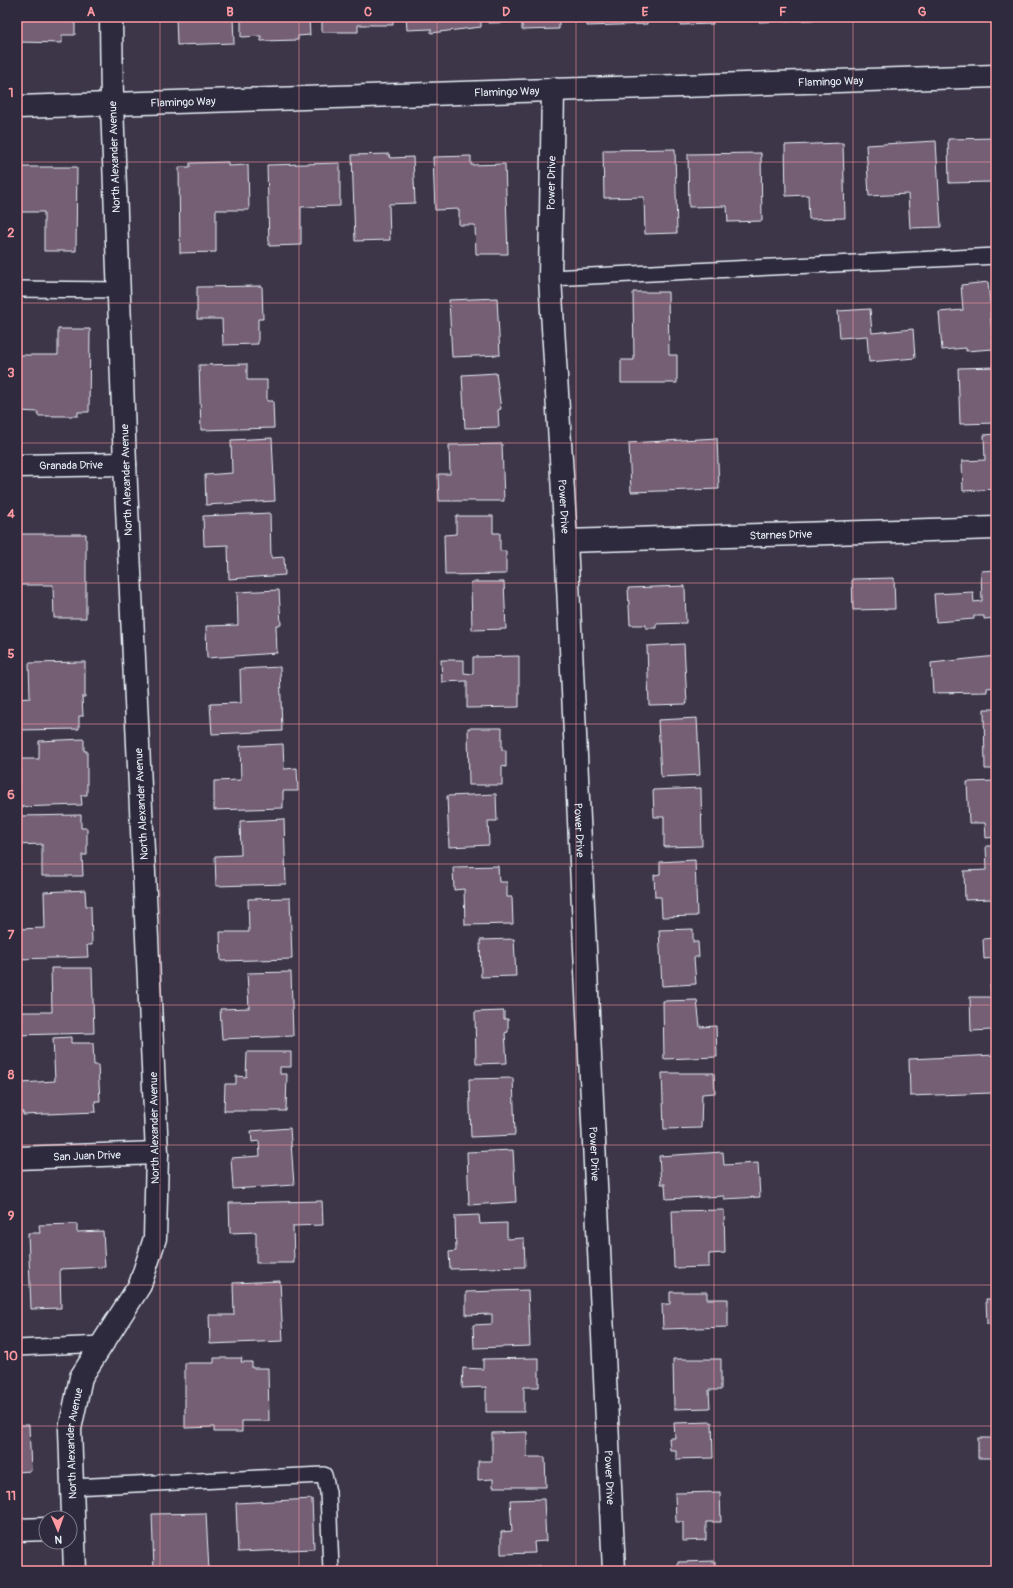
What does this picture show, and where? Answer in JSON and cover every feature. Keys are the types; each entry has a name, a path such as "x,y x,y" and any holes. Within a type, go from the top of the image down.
{"street":[{"name":"North Alexander Avenue","path":"72,1510 70,1430 82,1378 140,1285 154,1238 157,1153 125,464 112,104 111,17"},
{"name":"Flamingo Way","path":"17,107 996,76"},
{"name":"Power Drive","path":"553,89 550,278 566,541 614,1571"},
{"name":"Granada Drive","path":"17,466 125,464"},
{"name":"Starnes Drive","path":"566,541 996,528"},
{"name":"San Juan Drive","path":"17,1158 157,1153"},
{"path":"17,1530 38,1529"},
{"name":"North Alexander Avenue","path":"74,1550 75,1571"}],"lane":[{"path":"550,278 996,256"},
{"path":"17,289 118,290"},
{"path":"17,1348 103,1344"},
{"path":"72,1487 324,1475 328,1492 331,1571"}],"building":[{"path":"17,17 75,17 75,35 62,35 62,43 18,42"},
{"path":"176,17 233,17 234,43 177,45"},
{"path":"241,17 309,17 310,35 298,36 298,40 261,41 261,36 241,37"},
{"path":"322,17 393,17 393,25 358,25 358,32 322,32"},
{"path":"406,17 481,17 481,27 431,33 431,29 407,30"},
{"path":"488,17 559,17 559,29 522,30 522,22 488,23"},
{"path":"587,17 647,17 647,24 587,26"},
{"path":"680,17 712,17 713,24 680,25"},
{"path":"759,17 835,17 835,19 759,22"},
{"path":"873,17 909,17 873,19"},
{"path":"996,138 996,208 992,208 991,182 949,183 948,139"},
{"path":"936,141 941,227 910,228 908,194 869,196 866,145"},
{"path":"843,143 845,218 809,219 808,195 786,196 785,145"},
{"path":"675,149 677,233 645,234 644,197 604,198 603,150"},
{"path":"761,153 762,221 728,222 727,206 689,207 688,154"},
{"path":"389,154 390,158 413,157 415,203 389,204 390,240 355,241 352,155"},
{"path":"471,156 471,165 505,164 508,254 476,254 475,225 459,225 459,209 435,210 433,157"},
{"path":"228,162 228,166 248,165 249,210 216,210 216,252 180,253 179,167 190,167 190,163"},
{"path":"340,163 340,206 301,207 301,245 269,246 267,165"},
{"path":"17,167 77,167 76,251 44,251 44,212 17,212"},
{"path":"988,282 990,303 994,302 995,312 990,312 993,349 966,351 966,348 942,350 939,312 963,310 961,285"},
{"path":"262,286 263,319 258,319 258,344 223,345 222,319 197,319 197,287"},
{"path":"633,292 668,292 669,355 677,355 677,383 621,383 621,360 634,360"},
{"path":"497,298 500,355 452,357 449,300"},
{"path":"870,309 872,333 913,329 915,358 869,362 867,336 840,338 838,311"},
{"path":"58,329 90,329 89,412 78,412 78,416 38,416 38,412 18,411 18,355 58,355"},
{"path":"247,364 247,380 267,380 267,401 273,401 274,428 201,430 199,365"},
{"path":"996,367 996,423 960,424 958,368"},
{"path":"496,373 501,409 498,410 499,427 465,428 462,375"},
{"path":"996,434 996,489 963,491 962,461 985,460 984,435"},
{"path":"272,438 275,501 206,505 205,475 232,473 231,440"},
{"path":"717,438 719,489 631,492 629,443"},
{"path":"502,444 504,501 439,501 438,474 450,474 449,445"},
{"path":"270,513 271,558 284,557 285,575 229,579 228,545 204,546 203,516"},
{"path":"456,516 493,516 493,533 500,533 500,551 506,551 506,574 445,575 444,535 456,534"},
{"path":"18,534 86,534 86,618 54,618 53,585 18,585"},
{"path":"996,570 996,618 984,619 984,616 974,616 974,619 936,622 934,594 973,592 974,602 982,601 981,571"},
{"path":"894,578 895,609 853,610 852,579"},
{"path":"471,582 504,582 506,629 472,630"},
{"path":"685,586 686,623 656,624 656,628 646,628 646,625 630,625 628,588"},
{"path":"279,590 281,625 276,625 277,653 207,658 206,626 238,625 237,592"},
{"path":"684,644 687,704 649,705 647,646"},
{"path":"519,656 519,707 467,708 467,681 442,682 441,660 464,660 464,673 473,674 473,657"},
{"path":"996,656 996,687 987,688 987,692 933,693 931,663"},
{"path":"85,662 85,697 82,697 83,716 79,716 79,729 17,730 17,699 30,698 29,663"},
{"path":"280,667 282,731 212,734 210,704 241,703 240,669"},
{"path":"984,709 996,709 996,769 985,769"},
{"path":"697,718 700,775 661,777 658,720"},
{"path":"468,728 502,728 502,750 506,750 506,767 502,766 502,785 469,785"},
{"path":"84,739 84,751 87,751 87,795 81,795 82,805 17,807 17,779 20,779 19,759 39,759 39,741"},
{"path":"283,744 284,769 297,768 298,791 283,791 283,808 214,810 214,781 241,780 240,746"},
{"path":"996,781 996,837 986,838 985,823 969,823 967,782"},
{"path":"701,788 702,846 664,847 664,817 654,817 653,790"},
{"path":"496,794 497,821 488,821 489,845 449,847 447,796"},
{"path":"81,815 81,828 87,828 87,855 82,855 83,876 42,876 42,844 17,845 17,816"},
{"path":"284,819 286,884 216,886 215,856 241,855 240,821"},
{"path":"986,846 996,846 996,904 992,904 992,899 965,900 964,871 987,870"},
{"path":"695,860 697,916 662,917 661,897 655,897 654,875 660,874 660,862"},
{"path":"498,866 499,882 507,882 507,897 512,897 513,924 465,925 464,889 454,890 453,867"},
{"path":"85,890 86,906 91,906 92,945 87,945 88,957 17,959 17,929 45,928 44,892"},
{"path":"290,898 292,959 221,961 220,932 249,932 248,899"},
{"path":"993,918 996,918 996,958 984,959 983,939 995,938"},
{"path":"693,929 693,942 698,942 699,957 694,957 696,984 662,986 659,930"},
{"path":"514,939 516,976 481,977 480,940"},
{"path":"51,968 92,968 94,1033 17,1035 17,1012 52,1012"},
{"path":"291,972 293,1036 222,1039 220,1009 249,1008 247,973"},
{"path":"990,985 996,985 996,1047 993,1047 992,1030 971,1031 970,997 991,997"},
{"path":"697,1000 700,1027 716,1026 717,1057 664,1059 663,1001"},
{"path":"504,1011 504,1019 508,1019 508,1032 505,1033 507,1063 476,1064 475,1012"},
{"path":"71,1037 71,1043 93,1043 94,1065 98,1065 100,1101 95,1101 96,1112 23,1115 23,1112 17,1112 17,1088 21,1088 21,1083 55,1081 53,1038"},
{"path":"247,1052 291,1052 291,1067 280,1067 280,1074 287,1074 286,1111 224,1111 225,1084 236,1084 236,1076 246,1077"},
{"path":"996,1055 996,1117 993,1117 992,1093 910,1096 909,1059"},
{"path":"662,1073 714,1073 715,1093 702,1094 701,1128 664,1129"},
{"path":"513,1078 515,1135 471,1137 469,1079"},
{"path":"290,1128 294,1185 233,1189 231,1158 260,1156 259,1141 252,1142 251,1131"},
{"path":"513,1150 516,1202 469,1205 467,1152"},
{"path":"723,1152 724,1165 758,1163 760,1197 724,1199 724,1196 666,1199 665,1184 661,1184 659,1156"},
{"path":"322,1201 323,1225 293,1226 294,1263 256,1263 256,1232 230,1233 229,1203"},
{"path":"724,1210 725,1253 709,1254 709,1267 674,1268 672,1211"},
{"path":"479,1215 480,1224 507,1223 507,1239 524,1238 525,1267 450,1269 449,1252 456,1251 455,1216"},
{"path":"77,1224 77,1232 103,1231 105,1267 60,1269 61,1308 31,1309 28,1233 40,1233 39,1225"},
{"path":"280,1281 283,1341 210,1344 209,1315 234,1315 233,1283"},
{"path":"528,1290 530,1346 474,1348 473,1325 492,1324 492,1314 466,1315 466,1292"},
{"path":"670,1292 707,1292 707,1299 728,1299 728,1327 663,1329 662,1304 670,1304"},
{"path":"986,1299 996,1299 996,1325 987,1324"},
{"path":"214,1358 242,1358 241,1362 252,1362 252,1368 268,1368 269,1421 242,1421 242,1432 214,1432 214,1427 185,1428 185,1363 214,1363"},
{"path":"539,1358 539,1387 524,1387 524,1412 486,1412 486,1387 462,1388 463,1368 483,1369 483,1359"},
{"path":"673,1359 721,1359 721,1390 709,1390 710,1408 674,1409"},
{"path":"712,1422 713,1458 676,1459 676,1450 670,1450 669,1438 675,1438 674,1423"},
{"path":"17,1425 29,1425 31,1471 17,1472"},
{"path":"527,1432 527,1457 545,1457 546,1487 493,1487 493,1479 478,1480 478,1461 492,1461 492,1433"},
{"path":"978,1438 996,1438 996,1458 978,1458"},
{"path":"720,1492 721,1522 706,1522 706,1540 683,1541 683,1522 676,1522 675,1493"},
{"path":"312,1499 314,1549 238,1552 236,1503"},
{"path":"544,1499 546,1541 534,1542 535,1553 501,1554 501,1532 512,1531 510,1500"},
{"path":"206,1513 209,1571 154,1571 152,1514"},
{"path":"715,1561 715,1571 678,1571 678,1562"},
{"path":"541,1566 541,1571 499,1571 499,1567"},
{"path":"307,1569 307,1571 251,1571 251,1570"}]}
